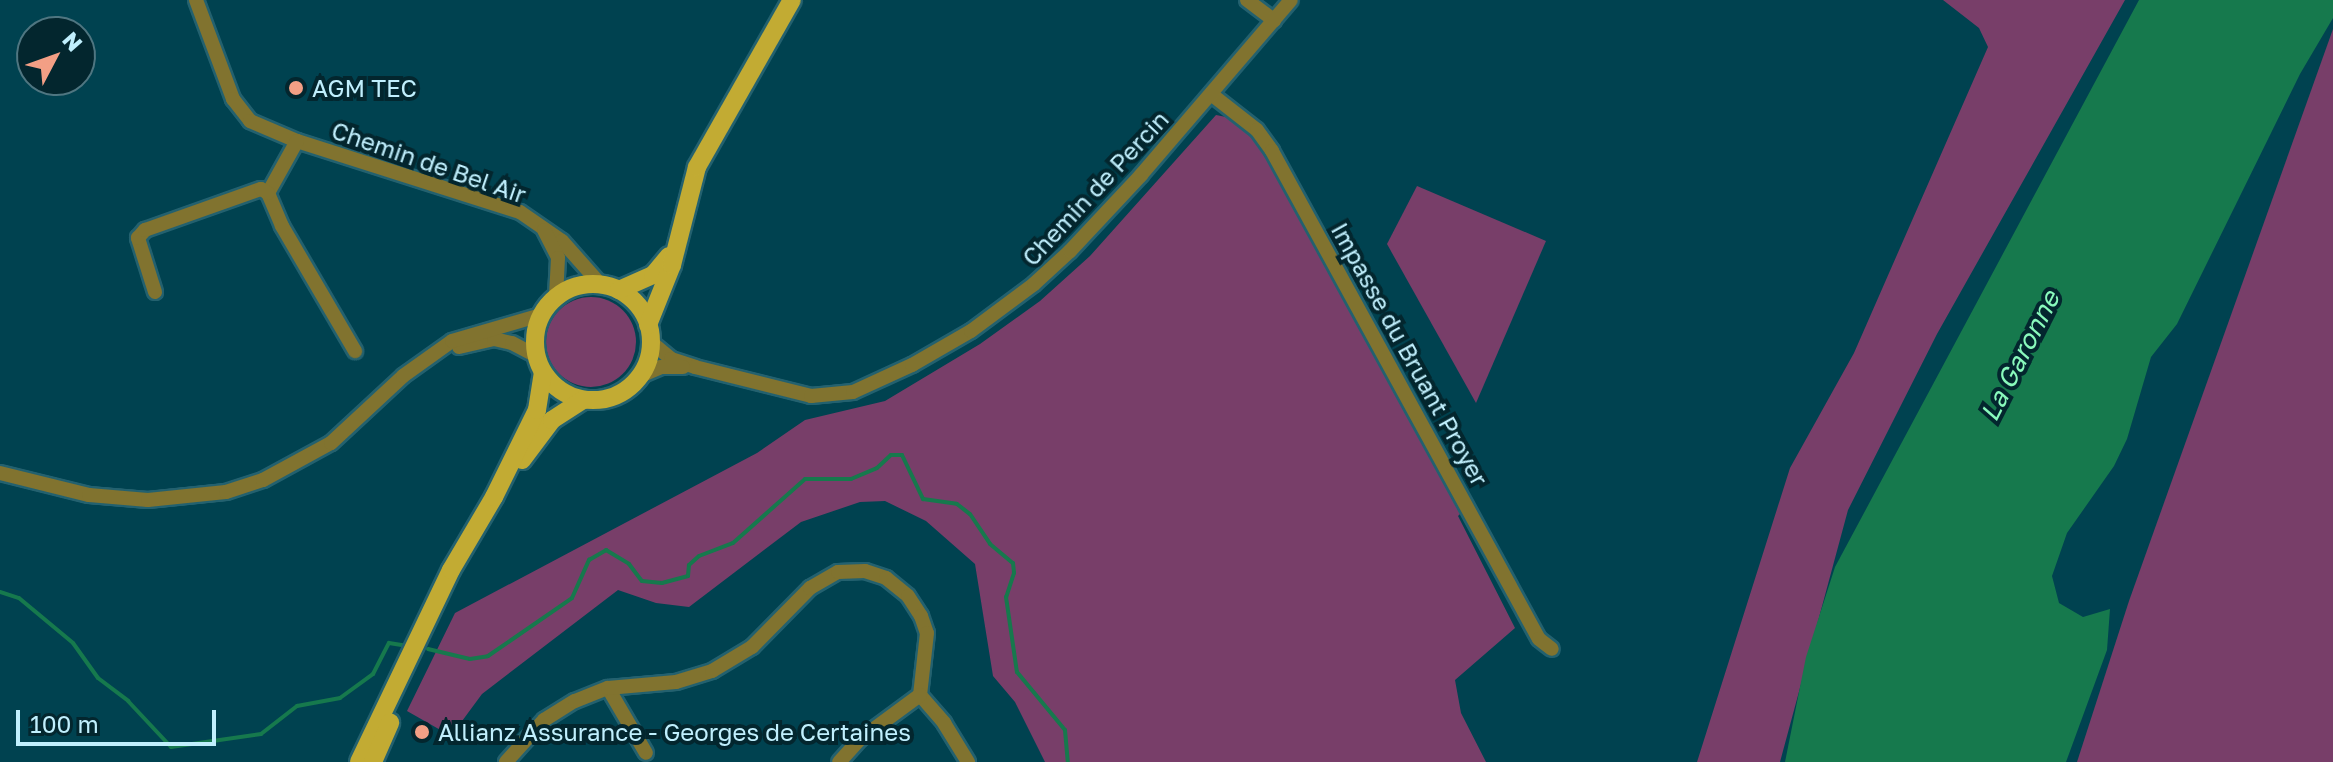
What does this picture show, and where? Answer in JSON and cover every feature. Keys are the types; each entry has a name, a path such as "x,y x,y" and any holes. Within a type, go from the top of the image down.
{"main road":[{"path":"494,497 552,420 583,400 615,395 640,376 697,167 717,126 792,0"},
{"path":"619,290 653,275 675,247"},
{"path":"359,762 422,630 537,410 539,364 534,335 541,315 556,296 576,286 600,284 619,290 637,304 650,333"},
{"path":"539,364 560,390 583,400"},
{"path":"373,762 395,709 407,661"}],"street":[{"name":"Chemin de Bel Air","path":"196,0 240,111 250,121 297,141 507,207 562,241 600,284"},
{"path":"1247,0 1274,20"},
{"name":"Chemin de Percin","path":"650,333 671,359 783,391 823,396 853,392 912,365 971,331 1034,284 1095,226 1291,0"},
{"name":"Impasse du Bruant Proyer","path":"1211,94 1257,130 1272,151 1539,639 1552,649"},
{"name":"Chemin de Bel Air","path":"268,193 297,141"},
{"path":"155,292 138,238 145,230 261,189 268,193 282,226 355,351"},
{"name":"Chemin de Bel Air","path":"544,229 558,258 556,296"},
{"path":"0,473 89,495 148,500 226,492 263,480 321,449 452,341 541,315"},
{"path":"429,358 494,339 512,343 539,364"},
{"name":"Chemin de Percin","path":"640,376 661,367 695,367"},
{"path":"506,762 544,720 575,701 608,688 676,682 712,671 752,647 810,588 838,572 865,571 886,578 908,596 921,616 927,633 920,695 944,723 968,762"},
{"path":"608,688 646,753"},
{"path":"839,762 860,739 920,695"}],"shaded area":[{"path":"1943,0 2125,0 1937,334 1848,510 1780,762 1697,762 1790,468 1854,353 1988,47 1979,28"},
{"path":"2333,29 2333,762 2077,762 2129,601"},
{"path":"1216,115 1231,118 1259,143 1272,162 1462,512 1458,516 1515,628 1455,680 1461,713 1486,762 1045,762 1015,702 993,676 975,564 926,521 885,501 860,502 801,522 689,607 656,603 618,590 482,694 451,736 407,711 455,613 757,453 805,420 885,401 980,344 1040,301 1090,256"},
{"path":"1417,186 1546,241 1476,403 1387,244"},
{"path":"591,297 608,301 623,310 632,325 636,342 632,359 623,374 608,383 591,387 574,383 559,374 550,359 546,342 550,325 559,310 574,301"}],"water":[{"name":"La Garonne","path":"2139,0 2333,0 2333,18 2300,74 2177,324 2151,357 2127,439 2114,466 2067,533 2052,576 2059,603 2083,617 2110,609 2107,650 2066,762 1785,762 1806,657 1835,567"}],"waterway":[{"path":"428,649 470,659 488,656 572,598 589,560 606,550 629,564 642,581 662,583 688,576 689,565 699,556 733,543 805,479 851,479 877,468 891,455 902,455 923,499 957,504 970,514 990,544 1013,563 1014,573 1006,597 1017,672 1065,730 1068,762"},
{"path":"0,592 19,598 73,643 98,678 128,701 171,747 261,734 297,706 340,698 373,674 389,643 408,646"}],"place":[{"name":"AGM TEC","path":"296,88"},
{"name":"Allianz Assurance - Georges de Certaines","path":"422,732"}]}
